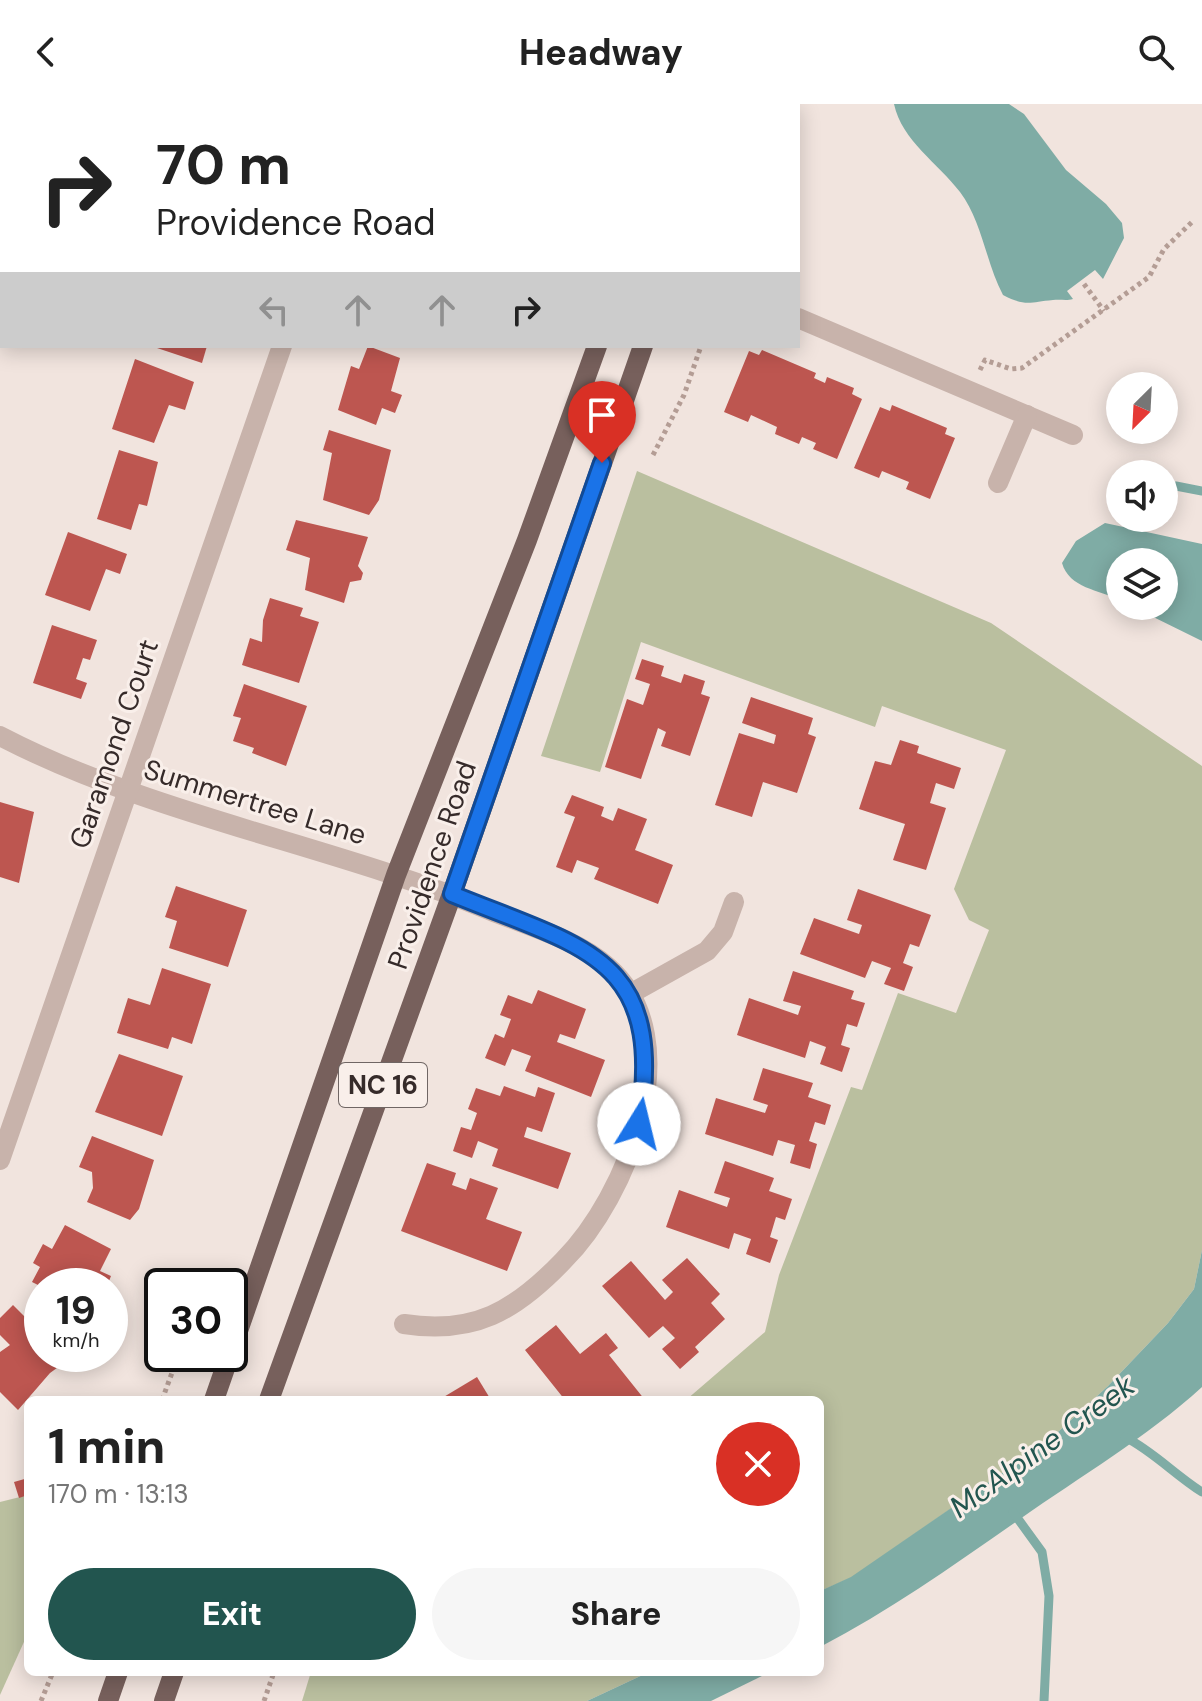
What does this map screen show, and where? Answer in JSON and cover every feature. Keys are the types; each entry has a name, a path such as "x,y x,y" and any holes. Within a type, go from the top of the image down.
{"main road":[{"name":"Providence Road","path":"215,1396 396,875 527,540 596,348"},
{"name":"Providence Road","path":"270,1396 452,894 642,348"},
{"path":"108,1701 117,1676"},
{"path":"164,1701 173,1676"}],"street":[{"path":"800,319 1073,435"},
{"name":"Garamond Court","path":"0,1160 281,348"},
{"path":"998,483 1027,415"},
{"name":"Summertree Lane","path":"0,736 41,758 127,791 452,894 585,952 609,968 630,994"},
{"path":"404,1324 438,1329 468,1326 505,1310 547,1278 602,1213 626,1167 639,1124 647,1078 645,1040 630,994 707,951 723,932 734,902"}],"path":[{"path":"978,374 985,360 1011,369 1022,368 1104,311 1149,277 1164,249 1193,221"},
{"path":"1084,284 1104,311"},
{"path":"653,455 684,395 700,348"},
{"path":"163,1396 172,1372"},
{"path":"41,1701 51,1676"},
{"path":"264,1701 273,1676"}],"green space":[{"path":"637,471 991,623 1202,766 1202,1250 1194,1289 1168,1323 1108,1386 1047,1442 851,1578 824,1589 824,1396 691,1396 765,1332 779,1275 851,1087 862,1090 898,993 956,1013 989,930 969,920 954,889 1006,750 882,706 875,727 641,642 600,772 541,756"},
{"path":"24,1496 24,1642 0,1695 0,1502"},
{"path":"310,1676 640,1676 587,1701 302,1701"}],"water":[{"path":"894,104 1009,104 1024,114 1066,170 1106,204 1122,223 1124,238 1103,279 1095,270 1067,291 1073,299 1070,300 1028,303 1003,295 967,203 913,140 898,117"},
{"path":"1105,523 1106,532 1147,532 1202,544 1202,641 1159,620 1178,620 1178,548 1106,548 1106,595 1078,583 1066,571 1062,563 1076,541"},
{"name":"McAlpine Creek","path":"1202,1250 1202,1387 1136,1440 946,1570 824,1645 824,1589 851,1577 1047,1442 1108,1386 1168,1323 1194,1289"},
{"path":"640,1676 762,1676 711,1701 587,1701"}],"building":[{"path":"157,348 206,348 202,363"},
{"path":"367,348 400,358 391,391 402,395 395,413 382,408 376,425 338,410 351,366 359,369"},
{"path":"762,350 816,373 814,378 825,383 827,377 854,388 852,394 862,399 837,459 813,449 816,443 802,437 799,444 775,434 777,427 751,415 748,422 724,412 749,351 759,355"},
{"path":"135,359 194,382 185,410 169,405 154,443 112,429"},
{"path":"892,405 947,428 945,434 955,438 930,499 906,489 909,482 882,471 879,478 854,468 880,407 890,411"},
{"path":"329,430 391,450 379,500 369,515 323,500 332,453 323,450"},
{"path":"119,450 158,462 147,506 139,504 131,530 97,519"},
{"path":"296,520 368,537 358,566 363,573 361,580 350,582 344,603 305,590 310,558 286,550"},
{"path":"68,532 127,554 120,574 106,569 90,611 45,595"},
{"path":"270,598 303,608 300,616 319,622 299,683 242,665 250,638 262,642 263,620"},
{"path":"52,625 97,640 90,660 83,658 76,679 87,683 81,699 33,683"},
{"path":"642,659 664,666 661,676 681,683 684,674 705,681 701,694 710,697 690,756 661,746 666,732 658,728 641,779 605,767 627,699 643,705 650,684 635,679"},
{"path":"244,684 307,706 286,766 252,753 254,748 233,741 241,718 233,716"},
{"path":"751,697 813,718 808,734 816,737 797,793 763,782 752,817 715,805 739,733 774,744 776,735 742,723"},
{"path":"900,740 919,746 917,753 961,768 954,789 936,783 930,803 946,808 926,870 893,860 905,824 859,809 875,761 891,765"},
{"path":"572,795 604,807 601,816 613,821 618,808 647,819 635,850 673,865 658,904 594,879 599,868 577,860 572,873 556,867 575,817 564,813"},
{"path":"0,802 34,812 19,883 0,877"},
{"path":"176,886 247,910 228,967 169,948 177,921 165,917"},
{"path":"858,889 931,915 919,947 910,944 903,963 913,967 904,991 884,984 891,968 872,961 865,978 800,954 814,918 859,934 862,925 847,920"},
{"path":"162,968 211,984 192,1044 172,1037 168,1049 117,1033 128,998 150,1005"},
{"path":"793,971 854,991 851,999 865,1003 857,1027 847,1024 841,1045 850,1048 842,1072 820,1064 826,1047 810,1041 805,1058 737,1035 749,998 798,1015 801,1006 783,1001"},
{"path":"538,990 586,1009 575,1039 560,1034 557,1042 605,1060 591,1097 525,1071 531,1056 512,1049 505,1066 485,1058 495,1034 504,1038 511,1019 500,1015 508,995 532,1004"},
{"path":"119,1054 183,1076 162,1136 95,1112"},
{"path":"763,1068 813,1083 808,1097 831,1105 825,1125 815,1122 809,1141 817,1144 810,1169 790,1163 795,1145 778,1140 773,1156 705,1134 716,1098 765,1113 768,1105 753,1100"},
{"path":"504,1086 535,1097 538,1087 555,1093 542,1132 527,1127 524,1137 571,1153 558,1189 492,1166 498,1149 478,1141 472,1158 453,1151 461,1127 471,1130 477,1113 468,1109 476,1088 500,1096"},
{"path":"92,1136 154,1160 139,1209 130,1220 87,1202 93,1188 92,1172 79,1167"},
{"path":"725,1161 774,1178 769,1191 792,1199 785,1220 776,1217 770,1237 778,1240 770,1263 746,1254 751,1239 734,1233 729,1249 666,1227 679,1190 727,1207 730,1198 714,1193"},
{"path":"427,1163 456,1173 452,1185 466,1190 470,1178 498,1188 486,1219 522,1232 507,1271 401,1231"},
{"path":"65,1225 111,1249 102,1268 39,1268 33,1263 43,1244 52,1249"},
{"path":"687,1258 720,1294 711,1303 725,1319 695,1347 699,1352 680,1369 662,1349 675,1338 663,1326 649,1338 602,1286 631,1261 665,1300 673,1292 662,1280"},
{"path":"13,1305 24,1316 24,1372 51,1372 30,1396 24,1396 24,1403 18,1410 0,1392 0,1352 10,1345 0,1335 0,1318"},
{"path":"556,1325 580,1354 606,1333 618,1348 609,1355 642,1396 562,1396 525,1350"},
{"path":"477,1377 489,1396 445,1396"},
{"path":"24,1479 24,1496 19,1498 14,1482"}],"waterway":[{"path":"1178,486 1202,491"},
{"path":"1125,1437 1202,1492"},
{"path":"1013,1512 1042,1552 1049,1596 1044,1701"}],"route":[{"path":"602,463 452,894 559,938 609,968 635,1003 645,1040 647,1078 639,1124"}]}
